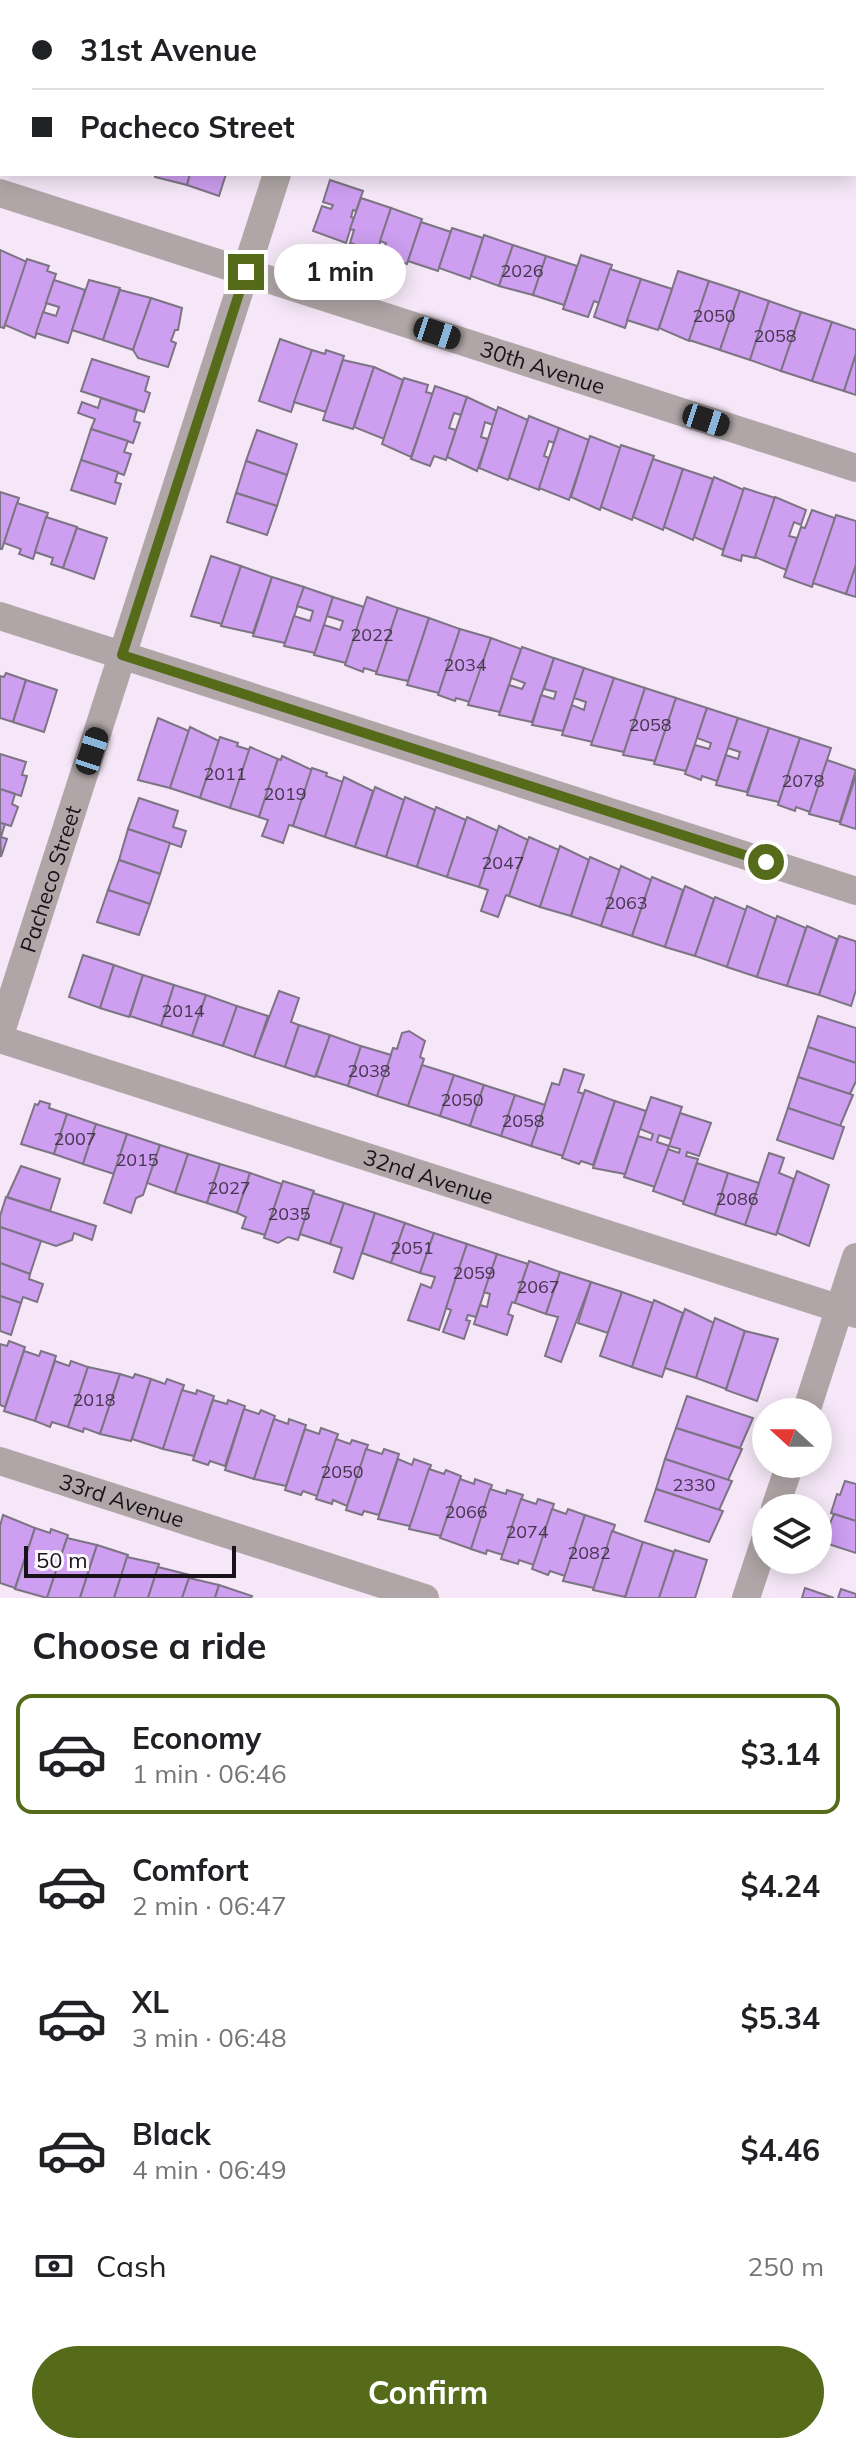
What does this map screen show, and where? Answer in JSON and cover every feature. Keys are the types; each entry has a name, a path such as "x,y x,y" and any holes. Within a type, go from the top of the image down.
{"street":[{"name":"Pacheco Street","path":"0,1037 276,176"},
{"name":"30th Avenue","path":"0,193 856,468"},
{"path":"0,616 856,891"},
{"name":"32nd Avenue","path":"0,1037 848,1312"},
{"path":"812,1398 848,1312 856,1257"},
{"name":"33rd Avenue","path":"0,1461 425,1598"},
{"path":"746,1598 754,1574"}],"building":[{"path":"155,176 189,176 187,185"},
{"path":"189,176 225,176 219,196 187,185"},
{"path":"330,180 363,191 356,211 353,210 351,217 354,218 346,243 313,231 322,206 331,209 333,205 323,202"},
{"path":"361,198 391,208 376,255 350,243 354,230 350,229"},
{"path":"391,208 422,219 407,264 381,255 386,243 380,241"},
{"path":"421,222 451,232 438,271 408,261"},
{"path":"452,228 483,238 470,279 439,268"},
{"path":"484,235 513,245 499,286 471,276"},
{"path":"513,245 546,256 533,295 499,286"},
{"path":"0,250 27,262 4,328 0,327"},
{"path":"581,255 612,265 599,303 594,301 588,317 563,309"},
{"path":"546,256 577,266 564,305 533,295"},
{"path":"27,259 49,266 47,271 56,274 35,338 5,325"},
{"path":"610,269 641,279 625,328 594,317"},
{"path":"678,271 709,281 689,341 659,328"},
{"path":"641,279 672,289 658,330 627,320"},
{"path":"54,280 85,290 68,343 36,333 43,312 56,316 59,307 46,303"},
{"path":"89,280 120,288 103,340 72,330"},
{"path":"709,281 740,291 720,350 689,340"},
{"path":"120,290 151,298 133,350 103,340"},
{"path":"740,291 769,301 750,360 720,350"},
{"path":"151,298 182,308 178,330 175,330 171,341 176,343 168,367 138,358 133,350"},
{"path":"769,301 801,312 781,371 750,360"},
{"path":"801,312 832,322 812,381 781,371"},
{"path":"832,322 856,330 856,354 844,391 812,381"},
{"path":"280,339 312,350 291,412 259,401"},
{"path":"312,350 325,354 326,350 344,356 326,412 294,402"},
{"path":"856,354 856,395 844,391"},
{"path":"92,359 149,377 145,391 150,393 144,412 81,391"},
{"path":"343,360 374,367 353,429 323,420"},
{"path":"374,367 403,380 384,439 354,427"},
{"path":"404,378 428,385 426,392 433,394 411,457 382,444"},
{"path":"435,386 467,397 461,415 454,413 449,428 456,430 446,460 434,456 430,466 411,459"},
{"path":"467,397 497,411 493,425 485,422 481,437 488,439 477,471 447,457"},
{"path":"101,398 137,410 134,421 140,423 133,443 91,429 95,419 78,413 82,402 98,408"},
{"path":"498,407 528,420 508,480 479,468"},
{"path":"529,416 559,428 554,443 549,441 544,456 549,458 539,490 509,478"},
{"path":"559,428 589,440 569,500 539,488"},
{"path":"91,429 128,441 124,452 131,454 124,475 81,460"},
{"path":"257,430 297,444 287,475 246,461"},
{"path":"590,436 621,448 600,510 571,497"},
{"path":"621,445 654,456 632,520 601,507"},
{"path":"653,459 683,469 663,530 633,517"},
{"path":"81,460 118,472 115,482 121,484 115,504 71,490"},
{"path":"246,461 287,475 277,506 236,493"},
{"path":"683,469 713,479 693,540 664,527"},
{"path":"714,477 744,490 723,550 694,537"},
{"path":"744,488 775,498 755,558 742,555 741,561 722,555"},
{"path":"0,492 19,498 2,549 0,549"},
{"path":"236,493 277,506 267,535 227,522"},
{"path":"775,497 806,510 801,525 794,522 789,536 797,538 786,570 755,557"},
{"path":"17,503 48,513 33,559 19,554 21,549 4,543"},
{"path":"812,510 835,518 812,587 784,577 801,527 805,528"},
{"path":"836,515 856,521 856,565 846,594 813,583"},
{"path":"46,517 77,527 63,568 51,564 53,558 35,552"},
{"path":"77,528 107,538 94,579 63,568"},
{"path":"211,556 241,566 222,624 191,616"},
{"path":"856,565 856,597 846,594"},
{"path":"241,566 272,577 253,633 221,626"},
{"path":"272,577 304,587 285,643 253,636"},
{"path":"304,587 333,597 315,653 284,646 294,616 310,621 313,611 297,606"},
{"path":"333,597 364,607 346,663 314,655 324,625 340,630 343,621 327,616"},
{"path":"367,597 398,608 377,672 364,668 363,672 345,665"},
{"path":"398,608 429,618 408,681 376,674"},
{"path":"429,618 460,629 439,693 407,685"},
{"path":"460,629 491,638 470,702 438,695"},
{"path":"491,638 521,649 500,712 468,705"},
{"path":"522,647 554,658 532,722 499,715 509,685 522,689 525,683 511,678"},
{"path":"554,658 584,668 563,731 532,725 541,695 554,699 556,692 544,689"},
{"path":"584,668 614,678 593,742 562,735 572,705 584,710 586,702 574,698"},
{"path":"6,673 26,680 13,722 0,718 0,676 4,677"},
{"path":"614,678 645,688 624,752 591,745"},
{"path":"26,680 57,690 44,732 13,722"},
{"path":"645,688 676,698 655,761 623,755"},
{"path":"676,698 707,708 686,771 654,764"},
{"path":"707,708 738,718 717,781 702,776 701,780 685,774 695,745 709,749 711,743 697,738"},
{"path":"158,718 189,731 170,788 138,780"},
{"path":"738,718 769,728 747,792 716,785 726,755 738,759 740,752 728,748"},
{"path":"190,727 219,741 200,798 170,788"},
{"path":"769,728 800,738 779,802 747,795"},
{"path":"220,737 250,750 230,808 200,798"},
{"path":"800,738 831,748 810,812 778,805"},
{"path":"250,747 278,759 259,817 230,808"},
{"path":"0,754 26,762 22,775 27,776 21,796 0,789"},
{"path":"282,756 312,770 293,826 289,825 283,843 262,836 268,820 259,817 278,759 281,760"},
{"path":"827,760 856,770 840,822 809,814"},
{"path":"312,768 343,782 325,837 293,826"},
{"path":"856,775 856,829 840,824"},
{"path":"344,777 373,791 355,847 325,837"},
{"path":"375,787 404,800 386,857 355,847"},
{"path":"0,789 15,794 12,804 18,807 11,826 0,823"},
{"path":"405,797 435,810 417,867 386,857"},
{"path":"139,798 178,811 173,827 186,831 181,847 128,829"},
{"path":"436,807 466,820 447,877 417,867"},
{"path":"467,817 498,831 479,887 447,877"},
{"path":"0,823 5,824 1,837 7,839 1,857"},
{"path":"499,826 528,840 509,896 506,895 498,917 481,911 488,890 479,887"},
{"path":"128,829 170,843 160,874 119,860"},
{"path":"529,837 559,850 540,907 509,896"},
{"path":"560,846 589,860 571,916 540,907"},
{"path":"590,857 620,870 601,926 571,916"},
{"path":"119,860 160,874 150,904 108,890"},
{"path":"621,866 651,880 632,936 601,926"},
{"path":"652,877 683,890 665,947 632,936"},
{"path":"685,886 714,899 695,956 665,947"},
{"path":"108,890 150,904 139,935 97,922"},
{"path":"715,897 746,910 727,967 695,956"},
{"path":"747,906 776,919 757,977 727,967"},
{"path":"777,916 806,928 787,986 757,977"},
{"path":"807,926 837,939 819,995 787,986"},
{"path":"839,936 856,944 856,990 851,1006 819,995"},
{"path":"83,955 114,965 100,1008 69,997"},
{"path":"114,965 143,975 129,1017 100,1008"},
{"path":"143,975 174,985 161,1026 130,1016"},
{"path":"174,985 206,995 192,1036 161,1026"},
{"path":"279,991 299,998 291,1022 299,1025 285,1067 254,1057"},
{"path":"206,995 237,1006 223,1046 192,1036"},
{"path":"237,1006 268,1016 254,1057 223,1046"},
{"path":"818,1016 856,1028 856,1063 808,1047"},
{"path":"299,1025 330,1035 315,1077 285,1067"},
{"path":"409,1031 425,1041 420,1057 424,1059 408,1106 377,1096 393,1048 397,1049 402,1033"},
{"path":"330,1035 361,1046 348,1086 316,1076"},
{"path":"361,1046 391,1055 377,1096 348,1086"},
{"path":"808,1047 856,1063 856,1081 850,1094 798,1077"},
{"path":"422,1065 454,1075 440,1116 408,1106"},
{"path":"564,1069 584,1075 578,1092 584,1094 563,1156 531,1146 552,1083 559,1085"},
{"path":"454,1075 484,1085 470,1126 440,1116"},
{"path":"798,1077 853,1095 840,1126 788,1108"},
{"path":"484,1085 515,1095 501,1136 470,1126"},
{"path":"585,1090 615,1101 593,1165 562,1158"},
{"path":"515,1095 545,1105 531,1146 501,1136"},
{"path":"651,1097 682,1107 671,1139 659,1135 657,1142 669,1146 655,1187 624,1177 638,1136 651,1140 653,1134 640,1129"},
{"path":"40,1101 50,1104 49,1108 67,1114 54,1154 21,1144 35,1104 38,1105"},
{"path":"615,1101 646,1111 625,1174 593,1168"},
{"path":"788,1108 844,1127 833,1159 777,1140"},
{"path":"680,1113 711,1123 699,1156 687,1152 686,1156 698,1159 684,1202 653,1191 668,1149 679,1153 680,1149 669,1146"},
{"path":"67,1114 96,1124 83,1164 54,1154"},
{"path":"96,1124 127,1134 114,1174 83,1164"},
{"path":"127,1134 160,1145 143,1195 136,1198 131,1213 104,1203"},
{"path":"160,1145 188,1154 175,1193 147,1183"},
{"path":"769,1153 784,1158 779,1173 794,1179 776,1235 745,1225"},
{"path":"188,1154 220,1164 207,1203 175,1193"},
{"path":"697,1163 728,1173 715,1215 683,1204"},
{"path":"220,1164 250,1173 237,1213 207,1203"},
{"path":"21,1166 60,1179 50,1211 7,1197"},
{"path":"797,1171 829,1185 809,1246 777,1233"},
{"path":"250,1173 282,1184 265,1235 242,1228 246,1217 237,1213"},
{"path":"728,1173 759,1183 745,1225 715,1215"},
{"path":"283,1181 314,1191 298,1240 288,1237 278,1243 264,1238"},
{"path":"313,1193 344,1203 330,1244 300,1234"},
{"path":"6,1197 96,1226 92,1240 74,1233 72,1240 56,1246 0,1227"},
{"path":"344,1203 375,1213 353,1279 334,1272 342,1248 330,1244"},
{"path":"375,1213 405,1223 391,1263 362,1253"},
{"path":"405,1223 434,1233 420,1273 391,1263"},
{"path":"0,1227 41,1241 30,1274 0,1263"},
{"path":"434,1233 467,1244 439,1330 408,1320 421,1284 431,1288 435,1277 420,1273"},
{"path":"467,1244 497,1254 476,1317 468,1315 466,1320 470,1321 464,1339 443,1332 451,1310 446,1308"},
{"path":"497,1254 528,1264 515,1303 512,1302 508,1314 513,1316 507,1335 474,1324 480,1305 487,1307 490,1294 484,1292"},
{"path":"529,1261 560,1272 546,1314 515,1303"},
{"path":"0,1263 30,1274 29,1279 43,1284 37,1302 23,1297 21,1303 0,1296"},
{"path":"560,1272 591,1282 561,1362 545,1356 558,1317 546,1314"},
{"path":"591,1282 622,1292 608,1333 578,1323"},
{"path":"622,1292 653,1303 632,1367 600,1356"},
{"path":"0,1296 21,1303 11,1335 0,1331"},
{"path":"654,1300 683,1313 662,1377 632,1367"},
{"path":"685,1309 714,1323 696,1378 665,1368"},
{"path":"715,1318 745,1331 726,1389 696,1378"},
{"path":"745,1331 778,1339 758,1398 752,1399 726,1390"},
{"path":"9,1341 25,1347 5,1407 0,1405 0,1344 7,1346"},
{"path":"24,1351 39,1356 41,1351 56,1356 35,1421 4,1411"},
{"path":"55,1361 69,1366 71,1361 88,1367 68,1427 52,1422 50,1427 35,1421"},
{"path":"88,1367 120,1374 100,1434 84,1428 83,1432 68,1427"},
{"path":"120,1374 151,1379 131,1441 100,1434"},
{"path":"151,1379 165,1384 167,1379 184,1385 163,1449 132,1439"},
{"path":"182,1390 196,1394 197,1390 214,1396 194,1456 163,1449"},
{"path":"687,1396 752,1418 740,1448 676,1428"},
{"path":"213,1400 227,1404 228,1400 245,1406 225,1466 193,1460"},
{"path":"244,1409 259,1414 261,1410 275,1416 254,1479 225,1470"},
{"path":"274,1419 288,1424 289,1419 306,1425 286,1486 254,1479"},
{"path":"321,1428 338,1434 317,1496 285,1490 305,1429 319,1434"},
{"path":"676,1428 742,1449 728,1480 665,1459"},
{"path":"336,1439 368,1445 347,1506 333,1500 332,1504 316,1499"},
{"path":"366,1449 382,1454 384,1449 399,1454 379,1515 364,1511 362,1515 346,1510"},
{"path":"398,1459 412,1465 414,1459 431,1465 410,1526 378,1519"},
{"path":"665,1459 732,1481 719,1510 656,1489"},
{"path":"429,1469 444,1474 446,1470 461,1476 441,1536 409,1529"},
{"path":"460,1479 474,1484 475,1479 492,1485 471,1549 440,1538"},
{"path":"845,1481 856,1484 856,1521 832,1513 837,1494 840,1495"},
{"path":"490,1489 523,1495 503,1555 471,1549"},
{"path":"656,1489 723,1511 709,1542 645,1521"},
{"path":"521,1499 536,1504 538,1499 554,1504 534,1565 501,1559"},
{"path":"552,1509 566,1514 568,1509 585,1515 565,1576 550,1571 548,1575 532,1569"},
{"path":"834,1514 856,1521 856,1553 832,1545"},
{"path":"3,1515 35,1528 15,1588 0,1583 0,1526"},
{"path":"585,1515 615,1525 594,1588 563,1581"},
{"path":"35,1528 68,1535 47,1598 15,1589"},
{"path":"612,1531 643,1542 625,1597 593,1590"},
{"path":"67,1538 97,1545 80,1598 47,1598"},
{"path":"643,1542 674,1552 659,1598 625,1598"},
{"path":"97,1545 128,1555 114,1598 80,1598"},
{"path":"675,1550 707,1560 695,1598 659,1598"},
{"path":"127,1557 159,1564 148,1598 114,1598"},
{"path":"158,1567 190,1575 182,1598 148,1598"},
{"path":"189,1578 219,1585 215,1598 182,1598"},
{"path":"219,1585 252,1596 215,1598"},
{"path":"805,1588 834,1598 802,1598"},
{"path":"841,1589 856,1594 856,1598 838,1598"}],"route":[{"path":"246,272 122,655 766,862"}]}
